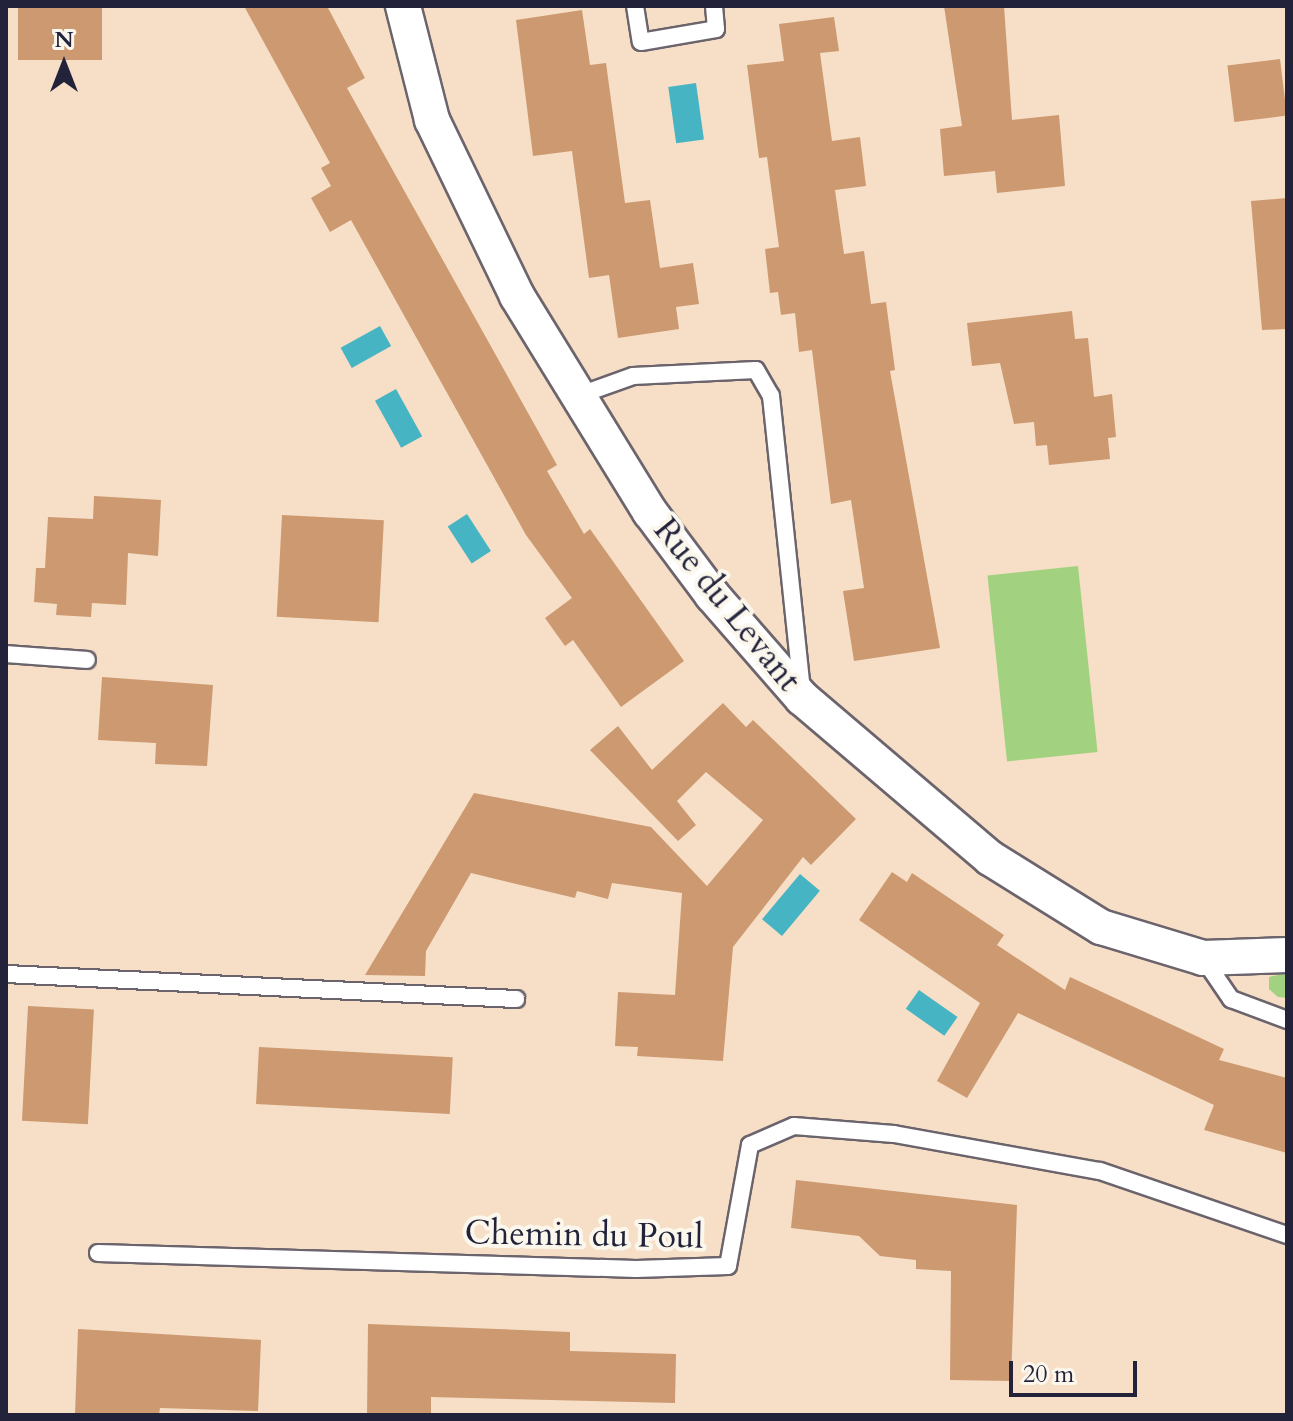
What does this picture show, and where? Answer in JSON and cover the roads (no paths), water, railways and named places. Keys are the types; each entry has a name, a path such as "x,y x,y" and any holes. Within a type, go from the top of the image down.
{"street":[{"name":"Rue du Levant","path":"403,6 432,120 517,296 668,535 802,698 990,858 1101,927 1203,958 1287,955"}],"lane":[{"path":"635,6 641,42 716,29 714,6"},
{"path":"580,395 633,376 756,370 771,396 802,698"},
{"path":"6,654 87,660"},
{"path":"1203,958 1231,999 1287,1020"},
{"path":"6,974 516,999"},
{"name":"Chemin du Poul","path":"98,1253 636,1269 728,1266 750,1145 794,1126 894,1134 1100,1171 1287,1235"}],"water":[{"path":"696,83 704,139 676,143 668,87"},
{"path":"380,326 391,346 352,368 341,348"},
{"path":"396,389 422,436 401,448 375,401"},
{"path":"467,514 491,551 472,563 448,527"},
{"path":"800,874 820,891 782,936 762,919"},
{"path":"919,990 958,1017 944,1036 906,1009"}]}
